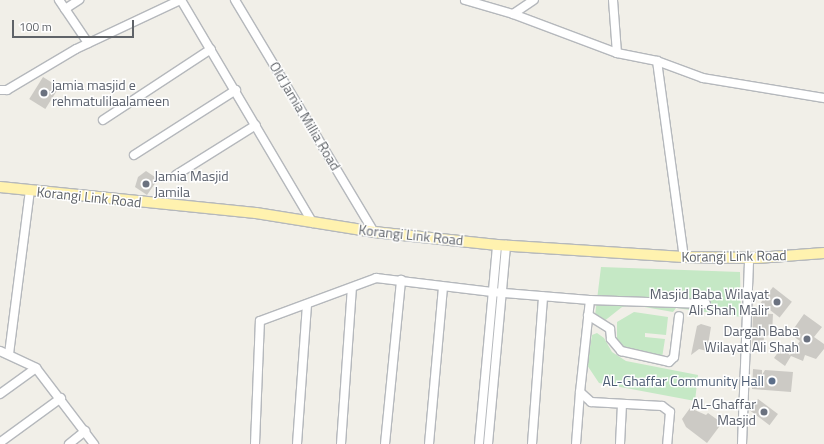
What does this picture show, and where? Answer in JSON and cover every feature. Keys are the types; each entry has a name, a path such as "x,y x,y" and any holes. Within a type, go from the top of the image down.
{"main road":[{"name":"Korangi Link Road","path":"0,187 256,213 374,232 502,245 684,257 749,258 824,253"}],"street":[{"path":"59,0 88,43"},
{"path":"65,8 79,0"},
{"path":"0,90 7,90 88,43 180,0 236,90 313,223"},
{"name":"Old Jamia Millia Road","path":"235,0 374,232"},
{"path":"465,0 513,14 617,53 657,61 703,78 824,98"},
{"path":"513,14 534,0"},
{"path":"613,0 617,53"},
{"path":"103,120 211,49"},
{"path":"657,61 684,257"},
{"path":"134,155 236,90"},
{"path":"176,175 256,125"},
{"path":"9,354 30,191"},
{"path":"479,444 502,245"},
{"path":"742,444 749,258"},
{"path":"255,444 260,321 376,278 496,293 590,300 706,304"},
{"path":"385,444 401,280"},
{"path":"429,444 443,287"},
{"path":"341,444 352,288"},
{"path":"488,444 496,293"},
{"path":"532,444 543,296"},
{"path":"576,444 590,300"},
{"path":"297,444 307,304"},
{"path":"588,314 610,329 611,339 621,351 669,362 674,357 679,316"},
{"path":"0,351 36,368 61,398 94,444"},
{"path":"0,394 36,368"},
{"path":"580,392 590,402 662,406 670,412 667,444"},
{"path":"2,441 61,398"},
{"path":"620,444 622,404"},
{"path":"69,444 85,431"}],"green space":[{"path":"601,267 740,272 741,317 676,308 673,312 633,305 622,307 598,326 594,324"},
{"path":"634,312 668,317 666,335 645,333 645,337 665,339 662,358 627,352 617,343 617,322"},
{"path":"597,333 604,338 612,352 626,361 698,375 695,401 599,383 587,365 592,335"}],"building":[{"name":"jamia masjid e rehmatulilaalameen","path":"43,77 59,87 45,109 29,99"},
{"name":"Jamia Masjid Jamila","path":"146,171 158,179 147,195 135,187 138,177"},
{"name":"Masjid Baba Wilayat Ali Shah Malir","path":"773,287 792,302 780,318 761,303"},
{"path":"753,313 773,314 772,334 764,337 763,349 752,349"},
{"name":"Dargah Baba Wilayat Ali Shah","path":"804,314 822,327 814,337 824,344 824,349 816,359 805,355 803,361 791,356 785,366 774,358 781,348 790,355 800,341 790,334"},
{"path":"701,324 711,327 707,351 699,349 691,355 697,326"},
{"name":"AL-Ghaffar Community Hall","path":"753,369 762,370 762,375 765,370 793,372 791,392 752,389"},
{"name":"AL-Ghaffar Masjid","path":"758,399 778,414 770,425 750,410"},
{"path":"690,408 706,415 708,413 722,423 707,443 686,427 682,419"}],"place":[{"name":"jamia masjid e rehmatulilaalameen","path":"44,93"},
{"name":"Jamia Masjid Jamila","path":"146,184"},
{"name":"Masjid Baba Wilayat Ali Shah Malir","path":"777,302"},
{"name":"Dargah Baba Wilayat Ali Shah","path":"807,339"},
{"name":"AL-Ghaffar Community Hall","path":"772,381"},
{"name":"AL-Ghaffar Masjid","path":"764,412"}]}
